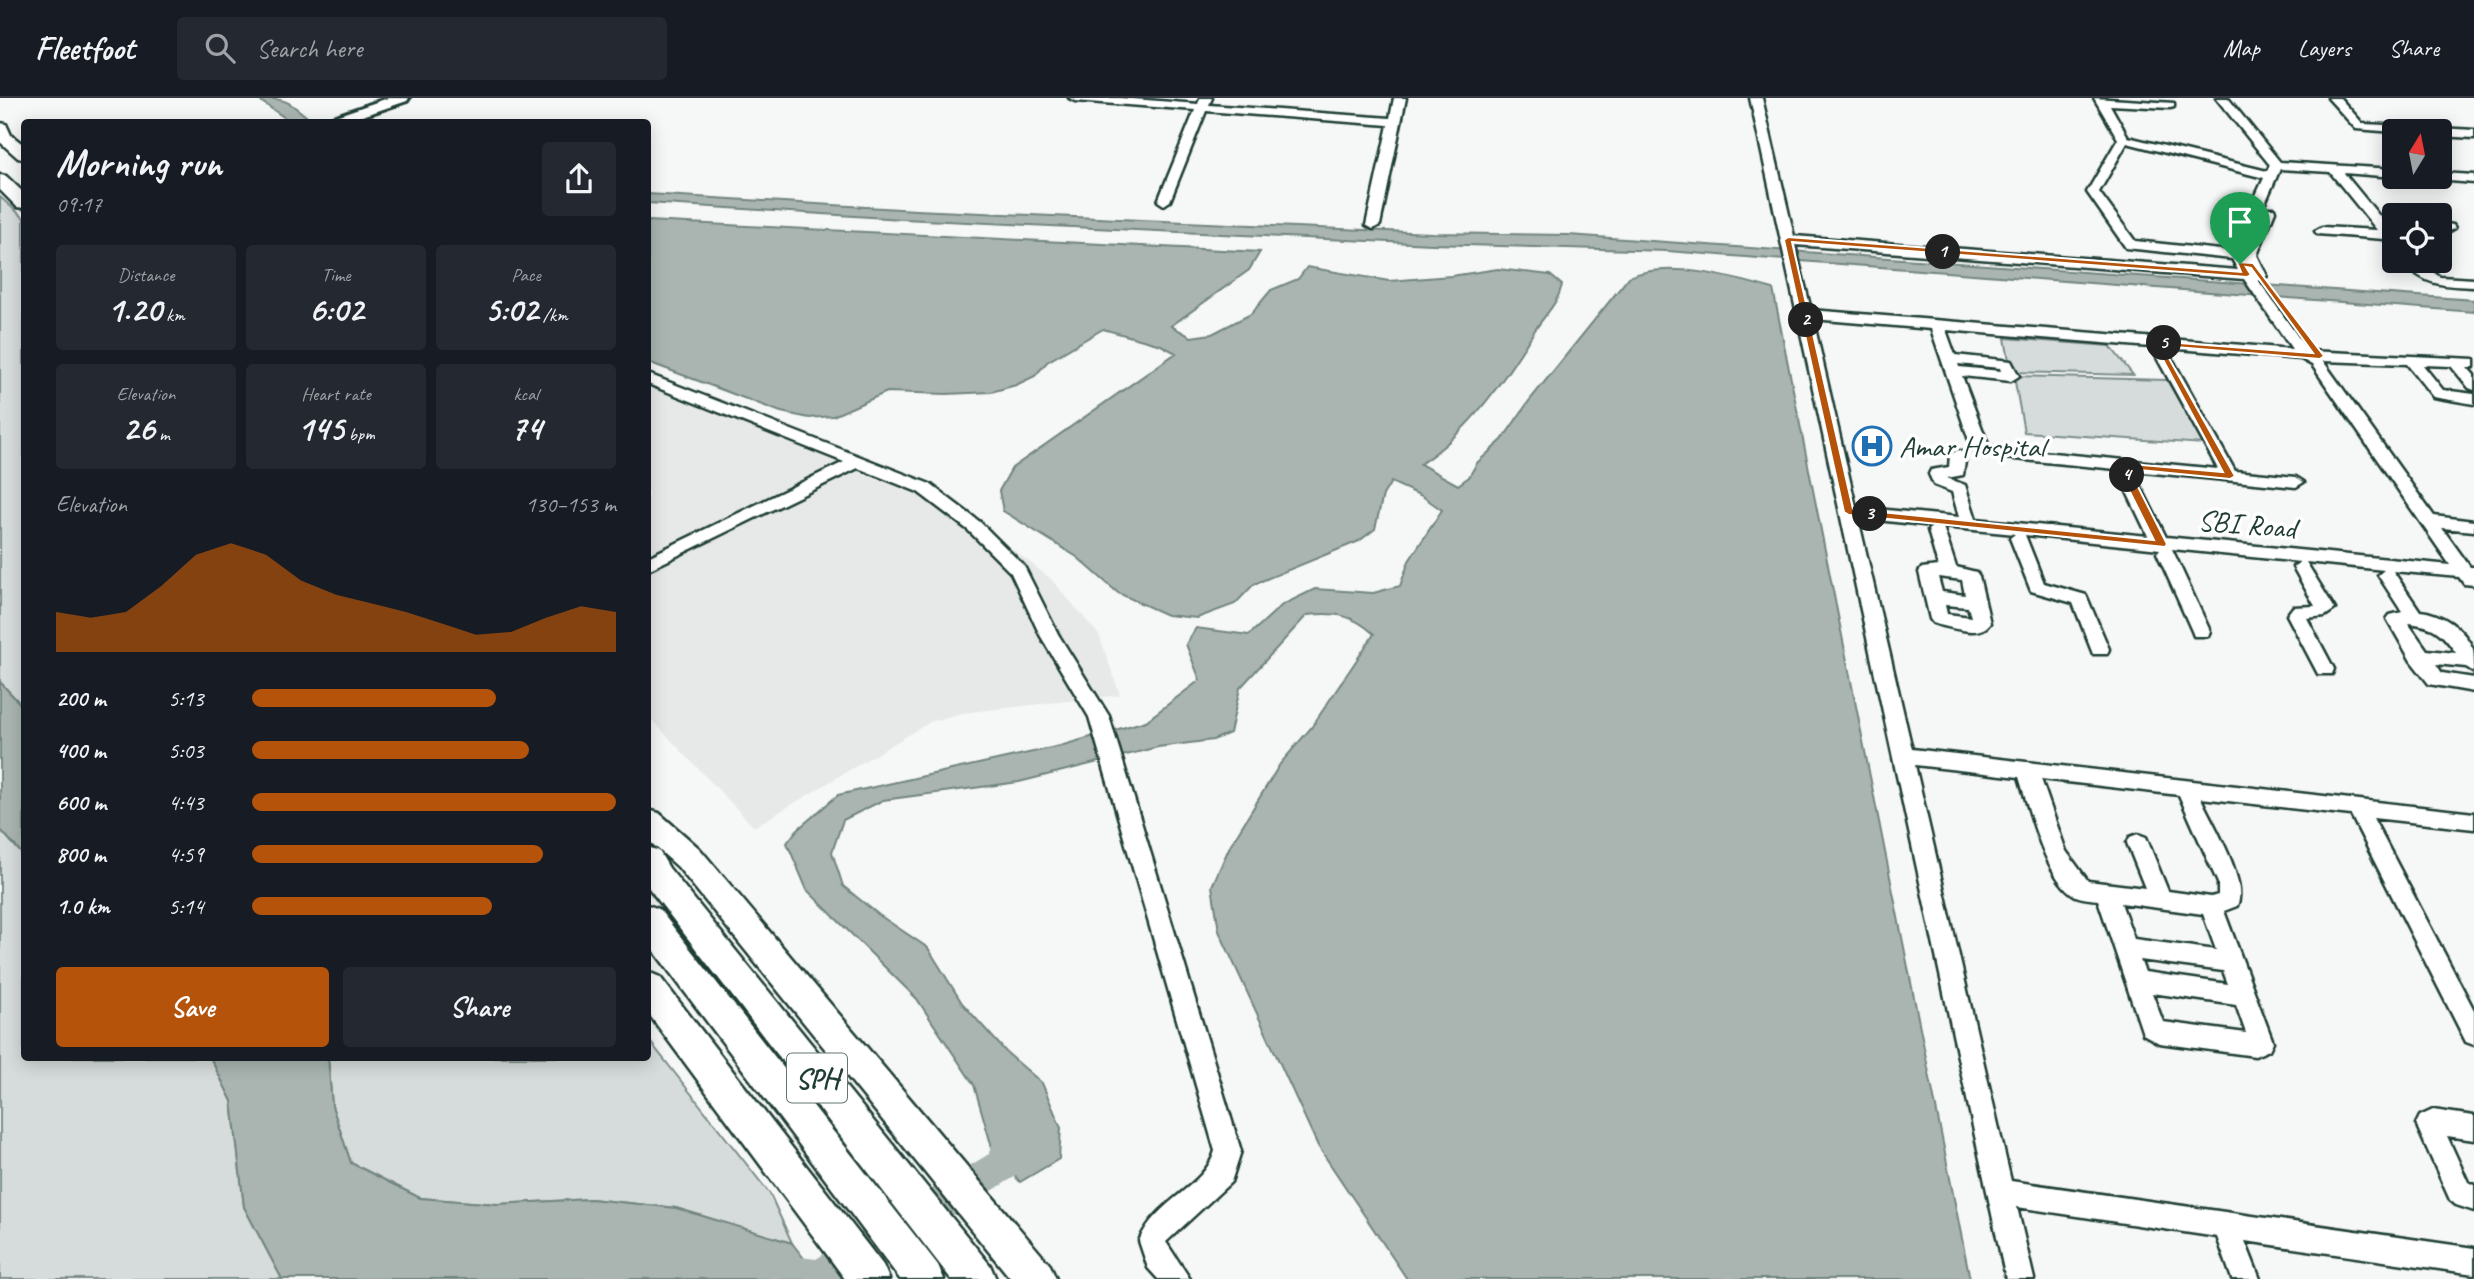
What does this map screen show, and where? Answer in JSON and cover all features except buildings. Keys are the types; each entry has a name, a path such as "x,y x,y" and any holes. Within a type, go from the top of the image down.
{"highway":[{"path":"0,116 21,130"},
{"path":"2,132 21,192"},
{"path":"0,157 14,168"},
{"path":"651,825 689,858 1036,1279"},
{"name":"SPH","path":"653,868 976,1279"},
{"name":"SPH","path":"651,923 924,1279"},
{"path":"651,991 869,1279"}],"main road":[{"path":"341,119 402,98"},
{"path":"356,119 416,98"}],"street":[{"path":"1075,98 1313,111 1395,122"},
{"path":"1373,225 1400,98"},
{"path":"1756,98 2021,1279"},
{"path":"2222,98 2279,169"},
{"path":"2233,98 2279,169"},
{"path":"2334,98 2360,127 2382,128"},
{"path":"2101,99 2170,105"},
{"path":"2101,99 2124,139 2279,169 2382,172"},
{"path":"1164,201 1204,103"},
{"path":"2452,133 2474,134"},
{"path":"2124,139 2093,192 2127,242 2142,248 2248,270"},
{"path":"2248,270 2251,250 2279,169"},
{"path":"2279,169 2238,246 2248,270 2472,580"},
{"path":"2334,169 2382,226"},
{"path":"2452,178 2474,179"},
{"path":"2322,231 2382,234"},
{"path":"1788,242 2248,270"},
{"path":"2421,273 2432,280 2474,283"},
{"path":"1804,314 2469,370"},
{"path":"1937,325 1959,365 1978,446 1984,451 2296,482"},
{"path":"2156,343 2230,476"},
{"path":"2414,364 2438,394 2474,399"},
{"path":"651,380 924,488 974,526 1018,570 1049,635 1099,716 1228,1151 1222,1173 1159,1228 1152,1241 1158,1258 1176,1279"},
{"path":"1958,455 1956,471 1937,474 1940,481 1959,489 1969,524"},
{"path":"651,563 856,462"},
{"path":"2122,466 2201,631"},
{"name":"SBI Road","path":"1850,517 1969,524 2302,566 2472,580"},
{"name":"SBI Road","path":"1850,517 1937,530 2164,549 2472,580"},
{"path":"2428,521 2474,526"},
{"path":"1937,530 1948,571"},
{"path":"2019,538 2037,587 2080,599 2100,649"},
{"path":"2302,566 2326,609 2319,612 2299,611 2296,615 2325,669"},
{"path":"1948,571 1970,576 1976,602 1932,597 1928,572 1948,571"},
{"path":"2387,575 2414,618"},
{"path":"2472,663 2443,623 2399,617 2395,621 2436,678 2474,685"},
{"path":"2418,656 2472,663"},
{"path":"1903,756 2474,821"},
{"path":"2027,769 2062,867 2071,881 2082,889 2211,905 2229,900 2229,883 2186,787"},
{"path":"2358,808 2474,1034"},
{"path":"2138,843 2160,899"},
{"path":"2107,893 2151,1027 2159,1032 2255,1045 2261,1042 2211,905"},
{"path":"2125,948 2231,962"},
{"path":"2136,981 2243,996"},
{"path":"2474,1128 2433,1122 2429,1124 2459,1191 2474,1198"},
{"path":"2001,1192 2226,1224 2466,1266"},
{"path":"2226,1224 2246,1279"}],"shaded area":[{"path":"256,98 288,102 310,119 287,119"},
{"path":"651,194 916,210 1432,233 1569,235 2474,300 2474,312 1667,251 1432,244 902,219 651,203"},
{"path":"0,197 21,215 21,705 0,682"},
{"path":"651,221 1260,252 1249,270 1171,326 1191,337 1212,334 1251,314 1271,290 1298,279 1307,267 1389,281 1498,269 1550,275 1562,285 1560,292 1511,367 1485,403 1455,436 1420,464 1458,485 1469,477 1477,463 1502,440 1529,401 1629,277 1645,272 1681,270 1720,275 1773,289 1970,1279 1407,1279 1318,1146 1219,931 1212,886 1230,846 1280,764 1311,728 1374,634 1351,618 1335,614 1307,615 1240,688 1230,733 1213,740 1158,747 1019,782 883,800 843,820 832,852 843,886 879,915 928,948 962,1003 1006,1052 1042,1083 1061,1128 1059,1159 1020,1182 993,1151 974,1085 917,999 807,890 787,843 797,830 838,795 1060,746 1146,721 1200,680 1186,644 1196,628 1249,635 1282,605 1315,589 1373,593 1400,586 1409,561 1442,510 1422,496 1391,482 1383,495 1375,529 1359,541 1254,584 1235,604 1197,618 1167,615 1118,593 1077,557 1003,511 999,491 1012,468 1176,353 1161,345 1103,329 1047,362 1035,376 991,392 887,392 833,416 809,418 781,412 651,363"},
{"path":"2005,338 2110,346 2133,375 2011,372"},
{"path":"651,372 922,483 964,511 1051,579 1099,635 1120,695 961,713 930,722 754,827 651,719"},
{"path":"2014,376 2167,380 2204,444 2024,432"},
{"path":"0,682 21,705 21,853 0,829"},
{"path":"0,829 21,853 21,1061 212,1061 232,1101 244,1207 282,1279 0,1279"},
{"path":"651,1043 770,1194 792,1243 676,1208 591,1199 497,1204 420,1198 351,1163 332,1106 328,1061 651,1061"},
{"path":"212,1061 328,1061 332,1106 351,1163 420,1198 497,1204 591,1199 676,1208 792,1243 820,1279 282,1279 244,1207 232,1101"}],"waterway":[{"path":"785,1274 819,1278 1004,1164 1012,1129"}],"place":[{"name":"Amar Hospital","path":"1872,446"}],"route":[{"path":"1788,240 2247,275 2240,264 2253,265 2320,356 2156,343 2230,476 2122,466 2161,544 1849,512 1788,240"}]}
